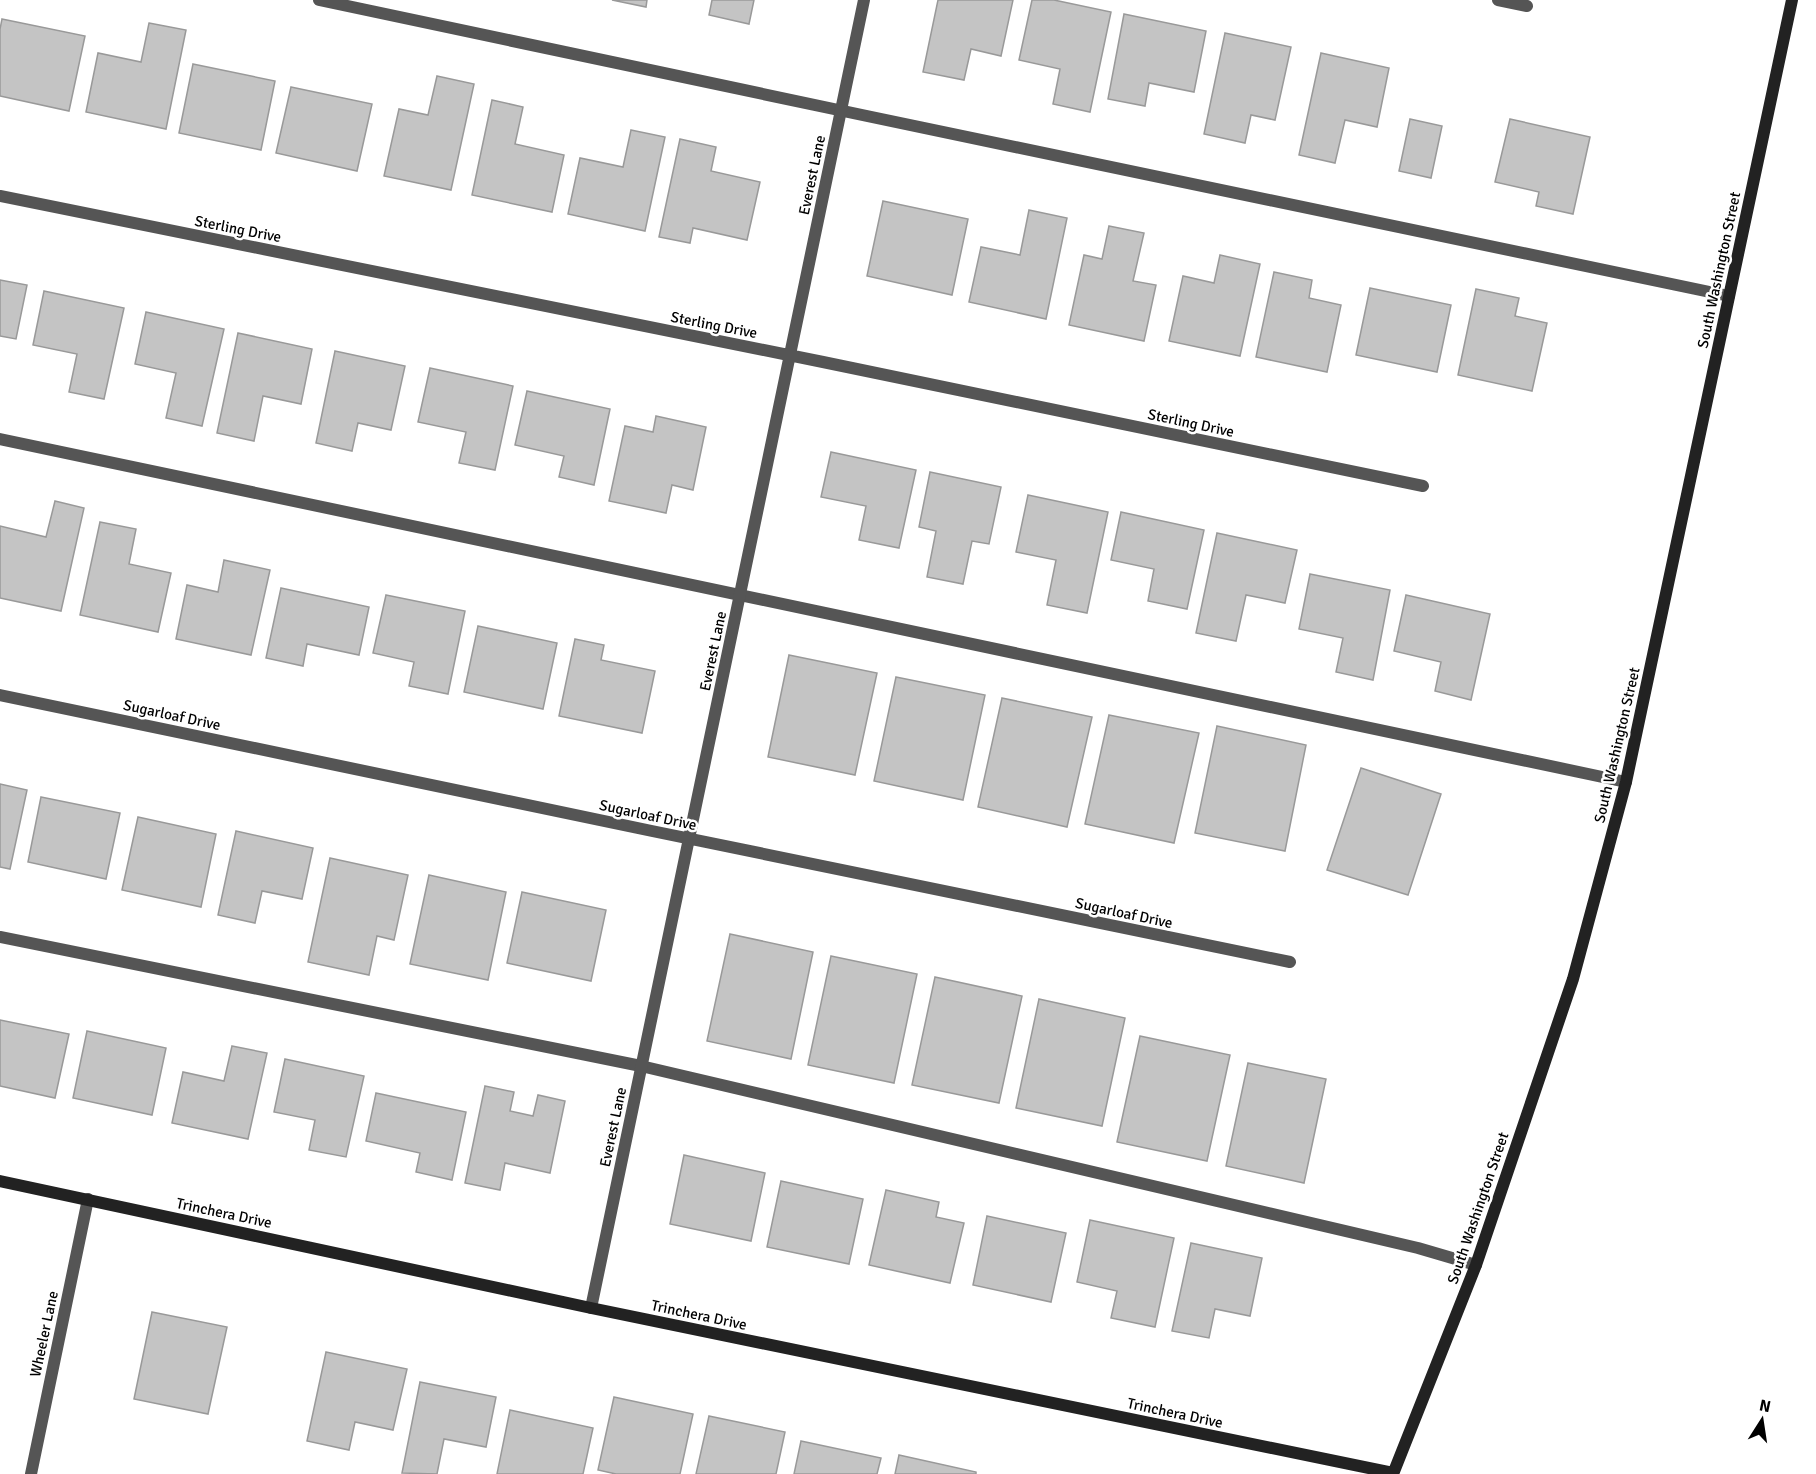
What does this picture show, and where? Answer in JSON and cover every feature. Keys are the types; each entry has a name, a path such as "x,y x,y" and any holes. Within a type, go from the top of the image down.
{"main road":[{"name":"South Washington Street","path":"1393,1474 1476,1265 1574,979 1626,782 1792,0"},
{"name":"Trinchera Drive","path":"0,1181 591,1308 1393,1474"}],"street":[{"path":"319,0 1729,296"},
{"name":"Everest Lane","path":"591,1308 864,0"},
{"path":"1498,0 1527,6"},
{"name":"Sterling Drive","path":"0,196 1423,486"},
{"path":"0,439 1626,782"},
{"name":"Sugarloaf Drive","path":"0,695 1290,962"},
{"path":"0,937 641,1066 1418,1248 1476,1265"},
{"name":"Wheeler Lane","path":"31,1474 88,1199"}],"building":[{"path":"612,0 647,0 646,7"},
{"path":"712,0 754,0 749,24 709,15"},
{"path":"938,0 1013,0 1001,56 971,49 964,80 923,72"},
{"path":"1032,0 1054,0 1111,12 1090,112 1053,104 1060,69 1019,60"},
{"path":"1124,14 1206,31 1194,92 1149,83 1145,106 1108,99"},
{"path":"2,19 85,36 69,111 0,96"},
{"path":"149,23 186,30 166,129 86,112 98,53 141,62"},
{"path":"1225,33 1291,47 1275,120 1251,115 1245,143 1204,134"},
{"path":"1321,53 1389,68 1377,127 1345,120 1335,163 1299,155"},
{"path":"193,64 275,81 261,150 179,133"},
{"path":"437,76 474,84 451,190 384,176 399,109 428,115"},
{"path":"291,87 372,104 357,171 276,153"},
{"path":"492,100 523,107 515,144 564,155 552,212 472,195"},
{"path":"1410,119 1442,126 1431,178 1399,171"},
{"path":"1510,119 1590,137 1573,214 1536,206 1539,192 1495,182"},
{"path":"631,130 665,137 645,231 568,214 580,158 623,167"},
{"path":"680,139 716,147 711,171 760,182 747,240 693,228 690,243 659,237"},
{"path":"883,201 968,219 952,295 867,276"},
{"path":"1029,210 1067,218 1046,319 969,302 981,247 1020,255"},
{"path":"1109,226 1144,233 1133,281 1156,285 1144,341 1069,325 1084,255 1102,259"},
{"path":"1220,255 1260,264 1240,356 1169,341 1183,276 1214,283"},
{"path":"1274,272 1312,280 1309,298 1341,305 1327,372 1256,357"},
{"path":"0,280 27,285 16,339 0,336"},
{"path":"1370,288 1451,305 1437,372 1356,355"},
{"path":"1476,289 1519,298 1515,316 1547,323 1532,391 1458,375"},
{"path":"44,291 124,308 104,399 69,392 77,354 33,345"},
{"path":"146,312 224,329 202,426 166,418 176,373 135,364"},
{"path":"238,333 312,349 301,404 263,396 254,441 217,433"},
{"path":"335,351 405,366 391,430 358,423 352,451 316,443"},
{"path":"430,368 513,386 495,470 459,463 466,432 418,422"},
{"path":"527,391 610,409 594,485 559,477 564,456 515,445"},
{"path":"656,416 706,427 693,490 672,485 666,513 609,501 625,426 653,432"},
{"path":"831,452 916,470 899,548 859,540 866,506 821,497"},
{"path":"930,472 1001,487 989,544 972,541 963,584 927,577 936,531 919,527"},
{"path":"1028,495 1108,512 1087,613 1047,605 1056,560 1016,552"},
{"path":"55,501 84,508 61,611 0,598 0,526 46,537"},
{"path":"1121,512 1204,530 1187,609 1148,601 1154,569 1111,560"},
{"path":"100,522 136,529 129,564 171,573 158,632 80,615"},
{"path":"1217,533 1297,550 1285,603 1246,595 1236,641 1196,633"},
{"path":"224,560 270,570 251,655 176,639 187,585 218,592"},
{"path":"1310,574 1390,590 1373,680 1336,672 1343,638 1299,629"},
{"path":"281,588 369,607 359,655 307,644 303,666 266,658"},
{"path":"386,595 465,611 448,694 409,686 414,662 373,653"},
{"path":"1406,595 1490,614 1471,700 1435,691 1441,662 1394,651"},
{"path":"478,626 557,643 543,709 464,692"},
{"path":"575,639 604,645 601,660 655,671 642,733 559,716"},
{"path":"789,655 877,673 855,775 768,757"},
{"path":"896,677 985,695 963,800 874,781"},
{"path":"1002,698 1092,717 1067,827 978,807"},
{"path":"1109,715 1199,733 1174,843 1085,824"},
{"path":"1217,726 1306,745 1285,851 1195,833"},
{"path":"1361,768 1441,794 1408,895 1327,870"},
{"path":"0,784 27,790 10,869 0,867"},
{"path":"41,797 120,813 106,879 28,862"},
{"path":"138,817 216,834 201,907 122,890"},
{"path":"236,831 313,848 302,899 262,891 255,923 218,915"},
{"path":"330,858 408,875 394,940 377,936 369,975 308,962"},
{"path":"429,875 506,892 488,980 410,964"},
{"path":"522,892 606,910 591,981 507,963"},
{"path":"730,934 813,952 791,1059 707,1041"},
{"path":"831,956 917,974 894,1083 808,1065"},
{"path":"935,977 1022,996 999,1103 912,1085"},
{"path":"1039,999 1125,1018 1102,1126 1016,1108"},
{"path":"0,1020 69,1034 55,1098 0,1086"},
{"path":"87,1031 166,1048 152,1115 73,1098"},
{"path":"1140,1036 1230,1055 1207,1161 1117,1142"},
{"path":"232,1046 267,1053 248,1139 172,1123 183,1072 224,1081"},
{"path":"285,1059 364,1076 346,1157 309,1150 315,1120 274,1112"},
{"path":"1248,1063 1326,1079 1304,1183 1226,1166"},
{"path":"485,1086 514,1092 510,1111 533,1116 538,1095 565,1101 550,1173 505,1163 500,1190 465,1183"},
{"path":"376,1093 466,1112 452,1180 416,1172 420,1153 366,1141"},
{"path":"684,1155 765,1173 751,1241 670,1224"},
{"path":"781,1181 863,1199 849,1264 767,1247"},
{"path":"886,1190 939,1202 936,1217 964,1223 950,1283 869,1265"},
{"path":"987,1216 1066,1233 1051,1302 973,1285"},
{"path":"1090,1220 1174,1238 1155,1327 1111,1318 1117,1291 1077,1282"},
{"path":"1191,1243 1262,1258 1250,1316 1215,1309 1209,1338 1172,1331"},
{"path":"152,1312 227,1327 208,1414 134,1399"},
{"path":"326,1352 407,1369 393,1430 355,1422 349,1450 307,1441"},
{"path":"420,1382 496,1397 486,1447 444,1439 437,1474 402,1473"},
{"path":"614,1397 693,1414 680,1474 616,1474 598,1470"},
{"path":"510,1410 593,1428 583,1474 497,1474"},
{"path":"709,1416 785,1432 776,1474 696,1474"},
{"path":"801,1441 881,1458 877,1474 794,1474"},
{"path":"899,1455 976,1472 976,1474 895,1474"}]}
